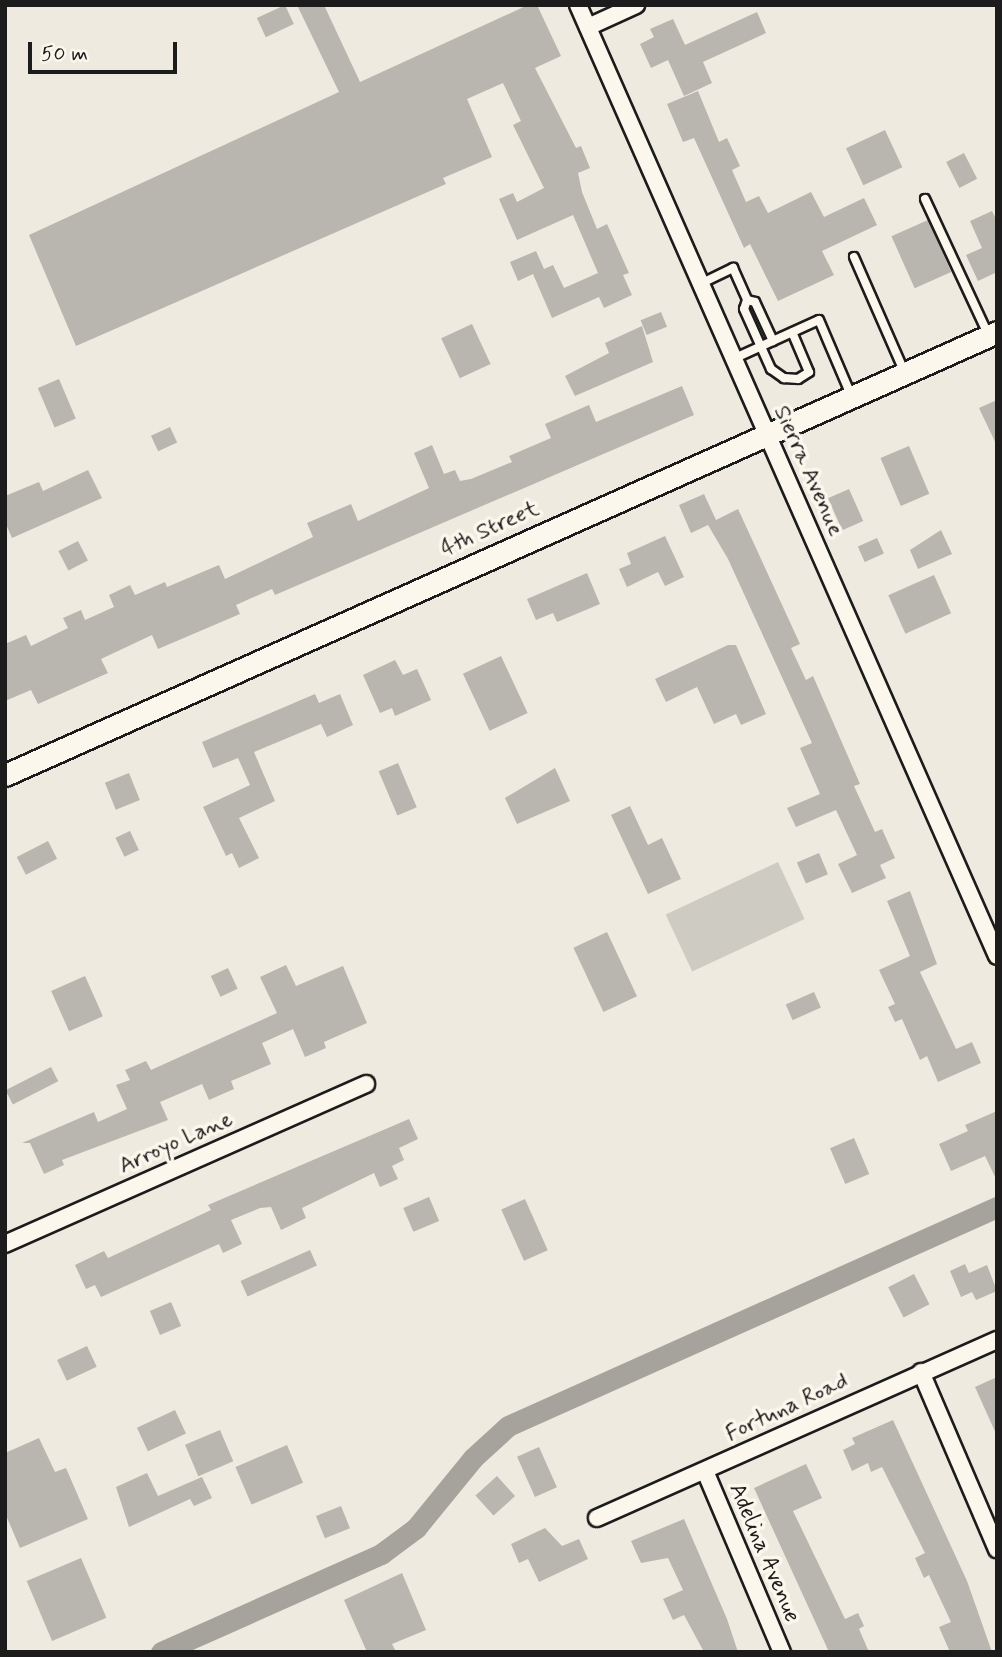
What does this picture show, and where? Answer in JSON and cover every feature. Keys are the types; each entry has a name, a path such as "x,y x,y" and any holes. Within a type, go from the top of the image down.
{"street":[{"name":"Sierra Avenue","path":"578,5 997,956"},
{"path":"587,27 636,5"},
{"name":"4th Street","path":"5,775 993,334"},
{"name":"Arroyo Lane","path":"5,1244 366,1084"},
{"name":"Fortuna Road","path":"597,1518 997,1340"},
{"path":"921,1372 997,1549"},
{"name":"Adelina Avenue","path":"705,1471 782,1652"}],"lane":[{"path":"925,199 993,334"},
{"path":"854,257 905,373"},
{"path":"700,284 733,268 747,300 744,309 771,369 784,378 799,379 809,372 792,332"},
{"path":"747,300 755,302 773,341"},
{"path":"733,359 819,320 852,397"}],"shaded area":[{"path":"778,862 805,919 692,972 666,914"}],"building":[{"path":"285,5 294,24 266,37 257,18"},
{"path":"297,5 324,5 360,82 528,5 537,5 561,56 535,68 576,148 581,146 590,168 578,173 582,192 597,229 607,224 629,273 623,275 632,295 604,308 599,297 552,318 533,274 518,281 510,262 536,251 544,269 553,265 564,288 598,273 573,215 517,240 499,199 513,193 517,202 544,188 513,125 521,121 503,83 467,99 492,157 443,178 446,184 76,346 29,235 339,92"},
{"path":"757,12 766,33 703,62 712,83 684,96 668,60 651,68 640,44 654,37 650,29 673,19 685,45"},
{"path":"698,91 719,142 727,138 740,166 732,170 746,202 759,196 768,213 811,192 824,217 864,198 877,225 822,251 834,275 778,301 750,244 744,248 694,138 683,142 667,104"},
{"path":"885,130 902,167 863,185 846,148"},
{"path":"964,153 977,179 959,188 946,162"},
{"path":"992,211 997,221 997,278 995,273 978,281 966,255 982,248 970,221"},
{"path":"928,220 951,272 915,288 891,236"},
{"path":"661,312 667,327 647,335 641,320"},
{"path":"472,324 491,364 460,378 441,338"},
{"path":"642,326 653,362 575,396 565,376 609,353 605,343"},
{"path":"59,379 76,419 55,428 38,388"},
{"path":"682,386 694,415 275,595 272,589 236,605 240,614 158,649 152,635 101,659 108,673 38,704 31,690 5,701 5,644 26,635 31,646 68,628 63,618 81,610 85,620 114,607 109,595 130,585 135,595 165,582 167,587 219,565 225,579 313,537 307,523 351,504 358,521 429,488 414,453 432,445 444,474 455,470 460,481 471,479 512,462 509,456 551,438 545,424 589,405 596,422"},
{"path":"997,400 997,446 979,408"},
{"path":"170,427 177,442 158,451 151,436"},
{"path":"909,446 929,494 901,506 880,458"},
{"path":"88,470 102,498 12,538 5,522 5,496 39,482 43,491"},
{"path":"849,489 863,521 842,530 828,498"},
{"path":"704,494 716,520 738,509 800,644 791,648 806,680 813,676 860,784 854,786 875,832 882,829 895,858 880,865 886,878 852,893 838,864 857,855 836,810 796,827 787,808 820,794 800,748 812,743 728,559 708,525 691,533 679,505"},
{"path":"941,530 952,554 918,569 910,550"},
{"path":"665,536 684,577 665,586 658,572 627,587 619,569 631,564 627,553"},
{"path":"877,538 884,554 865,562 858,547"},
{"path":"78,541 88,561 68,571 58,551"},
{"path":"587,573 600,604 557,622 553,613 536,620 527,599"},
{"path":"934,575 951,613 905,634 888,595"},
{"path":"728,645 736,645 766,714 741,725 736,714 714,724 697,687 666,702 655,679"},
{"path":"501,656 528,713 490,731 463,674"},
{"path":"395,660 403,675 417,669 431,700 395,716 392,708 380,713 363,675"},
{"path":"315,694 319,703 340,694 353,725 327,737 321,724 254,752 275,801 239,818 259,858 239,868 232,853 226,856 203,807 250,785 238,758 213,768 202,742"},
{"path":"398,763 417,807 397,815 379,771"},
{"path":"555,768 570,801 517,824 505,798"},
{"path":"129,773 140,800 116,810 105,783"},
{"path":"630,806 648,845 662,838 681,879 648,894 611,815"},
{"path":"130,831 139,850 124,857 115,838"},
{"path":"48,841 57,859 26,875 17,857"},
{"path":"819,853 828,874 806,884 797,862"},
{"path":"910,891 937,964 920,972 956,1049 972,1042 981,1063 938,1082 927,1056 920,1060 902,1019 895,1022 888,1007 895,1004 879,970 910,956 887,901"},
{"path":"607,932 637,996 603,1012 573,948"},
{"path":"286,965 296,986 343,966 367,1023 324,1042 326,1048 305,1057 293,1029 262,1043 271,1064 231,1081 234,1089 209,1100 202,1084 160,1102 168,1120 62,1160 64,1165 44,1174 30,1143 22,1143 94,1112 98,1122 127,1109 116,1085 130,1080 125,1070 146,1061 151,1070 277,1013 260,977"},
{"path":"228,968 238,989 221,997 211,976"},
{"path":"85,976 103,1016 69,1031 51,991"},
{"path":"814,992 821,1008 793,1020 786,1005"},
{"path":"51,1067 58,1081 13,1104 6,1090"},
{"path":"997,1111 997,1181 985,1156 951,1171 939,1144 968,1131 965,1125"},
{"path":"409,1119 418,1139 399,1148 404,1160 392,1166 398,1179 380,1187 374,1173 302,1208 306,1218 281,1230 271,1207 260,1208 231,1220 242,1244 223,1253 219,1244 101,1297 95,1285 86,1289 75,1265 104,1251 108,1258 211,1210 208,1205"},
{"path":"854,1138 869,1174 845,1184 830,1148"},
{"path":"429,1197 439,1221 413,1232 403,1208"},
{"path":"525,1199 548,1250 524,1261 501,1210"},
{"path":"310,1250 317,1266 247,1296 241,1281"},
{"path":"965,1264 969,1273 987,1265 997,1291 976,1300 972,1292 961,1297 950,1271"},
{"path":"914,1274 929,1304 904,1317 888,1287"},
{"path":"171,1302 181,1326 160,1335 150,1311"},
{"path":"87,1346 97,1367 67,1381 57,1360"},
{"path":"997,1377 997,1436 975,1387"},
{"path":"175,1410 186,1434 148,1451 137,1428"},
{"path":"893,1420 967,1581 992,1652 950,1652 939,1627 951,1622 929,1575 924,1578 915,1558 925,1553 882,1467 871,1472 868,1463 852,1471 843,1450 855,1444 852,1438"},
{"path":"220,1430 233,1461 198,1476 185,1445"},
{"path":"39,1438 55,1472 66,1468 88,1519 20,1548 5,1513 5,1453"},
{"path":"287,1445 303,1483 251,1505 235,1467"},
{"path":"539,1447 557,1487 535,1497 517,1457"},
{"path":"806,1464 822,1498 793,1511 845,1619 858,1613 864,1626 859,1629 869,1652 829,1652 754,1488"},
{"path":"147,1473 158,1496 202,1477 212,1498 194,1506 190,1499 129,1527 116,1487"},
{"path":"497,1476 515,1496 494,1515 475,1495"},
{"path":"341,1506 350,1528 325,1538 316,1516"},
{"path":"684,1519 727,1619 738,1652 704,1652 684,1615 673,1620 663,1599 683,1590 668,1558 641,1563 631,1541"},
{"path":"545,1528 562,1546 579,1539 588,1559 539,1582 528,1559 519,1563 511,1544"},
{"path":"81,1558 106,1618 52,1641 27,1581"},
{"path":"402,1573 426,1630 392,1644 396,1652 367,1652 344,1600"}],"waterway":[{"path":"161,1652 381,1554 416,1528 473,1458 508,1426 997,1207"}]}
